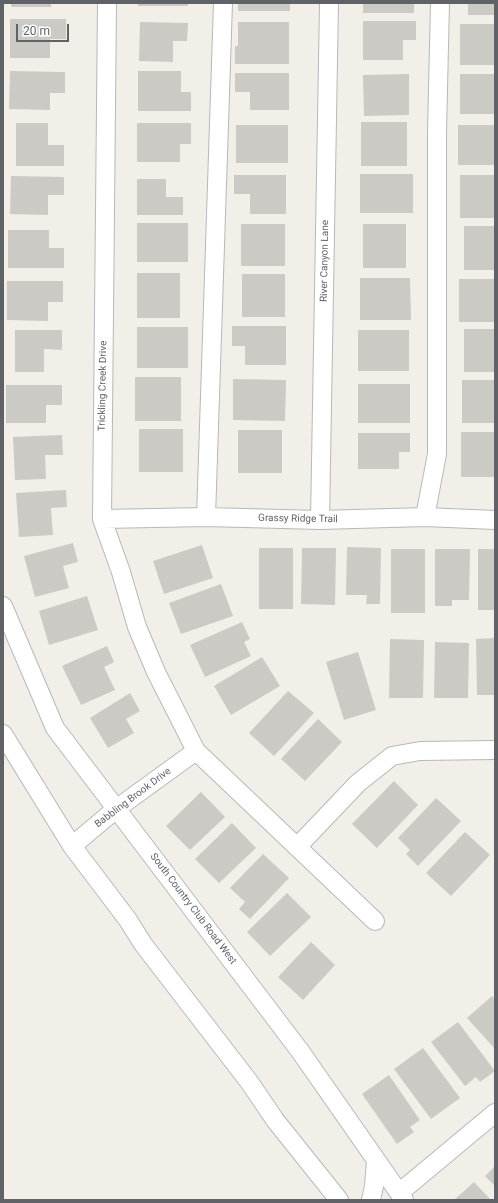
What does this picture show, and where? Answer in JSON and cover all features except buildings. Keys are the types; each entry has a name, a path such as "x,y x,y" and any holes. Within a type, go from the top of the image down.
{"street":[{"name":"Trickling Creek Drive","path":"106,3 102,519 121,572 137,627 156,672 196,751 375,921"},
{"path":"206,517 223,3"},
{"name":"River Canyon Lane","path":"320,520 329,3"},
{"path":"425,517 437,454 440,3"},
{"name":"Grassy Ridge Trail","path":"102,519 206,517 320,520 425,517 495,520"},
{"name":"South Country Club Road West","path":"3,606 55,728 300,1051 401,1196"},
{"path":"3,734 72,846 128,920 143,944 250,1083 275,1120 339,1200"},
{"path":"297,847 358,783 392,756 420,752 495,750"},
{"name":"Babbling Brook Drive","path":"72,846 116,809 196,751"},
{"path":"401,1196 495,1113"},
{"path":"371,1200 376,1161"}]}
